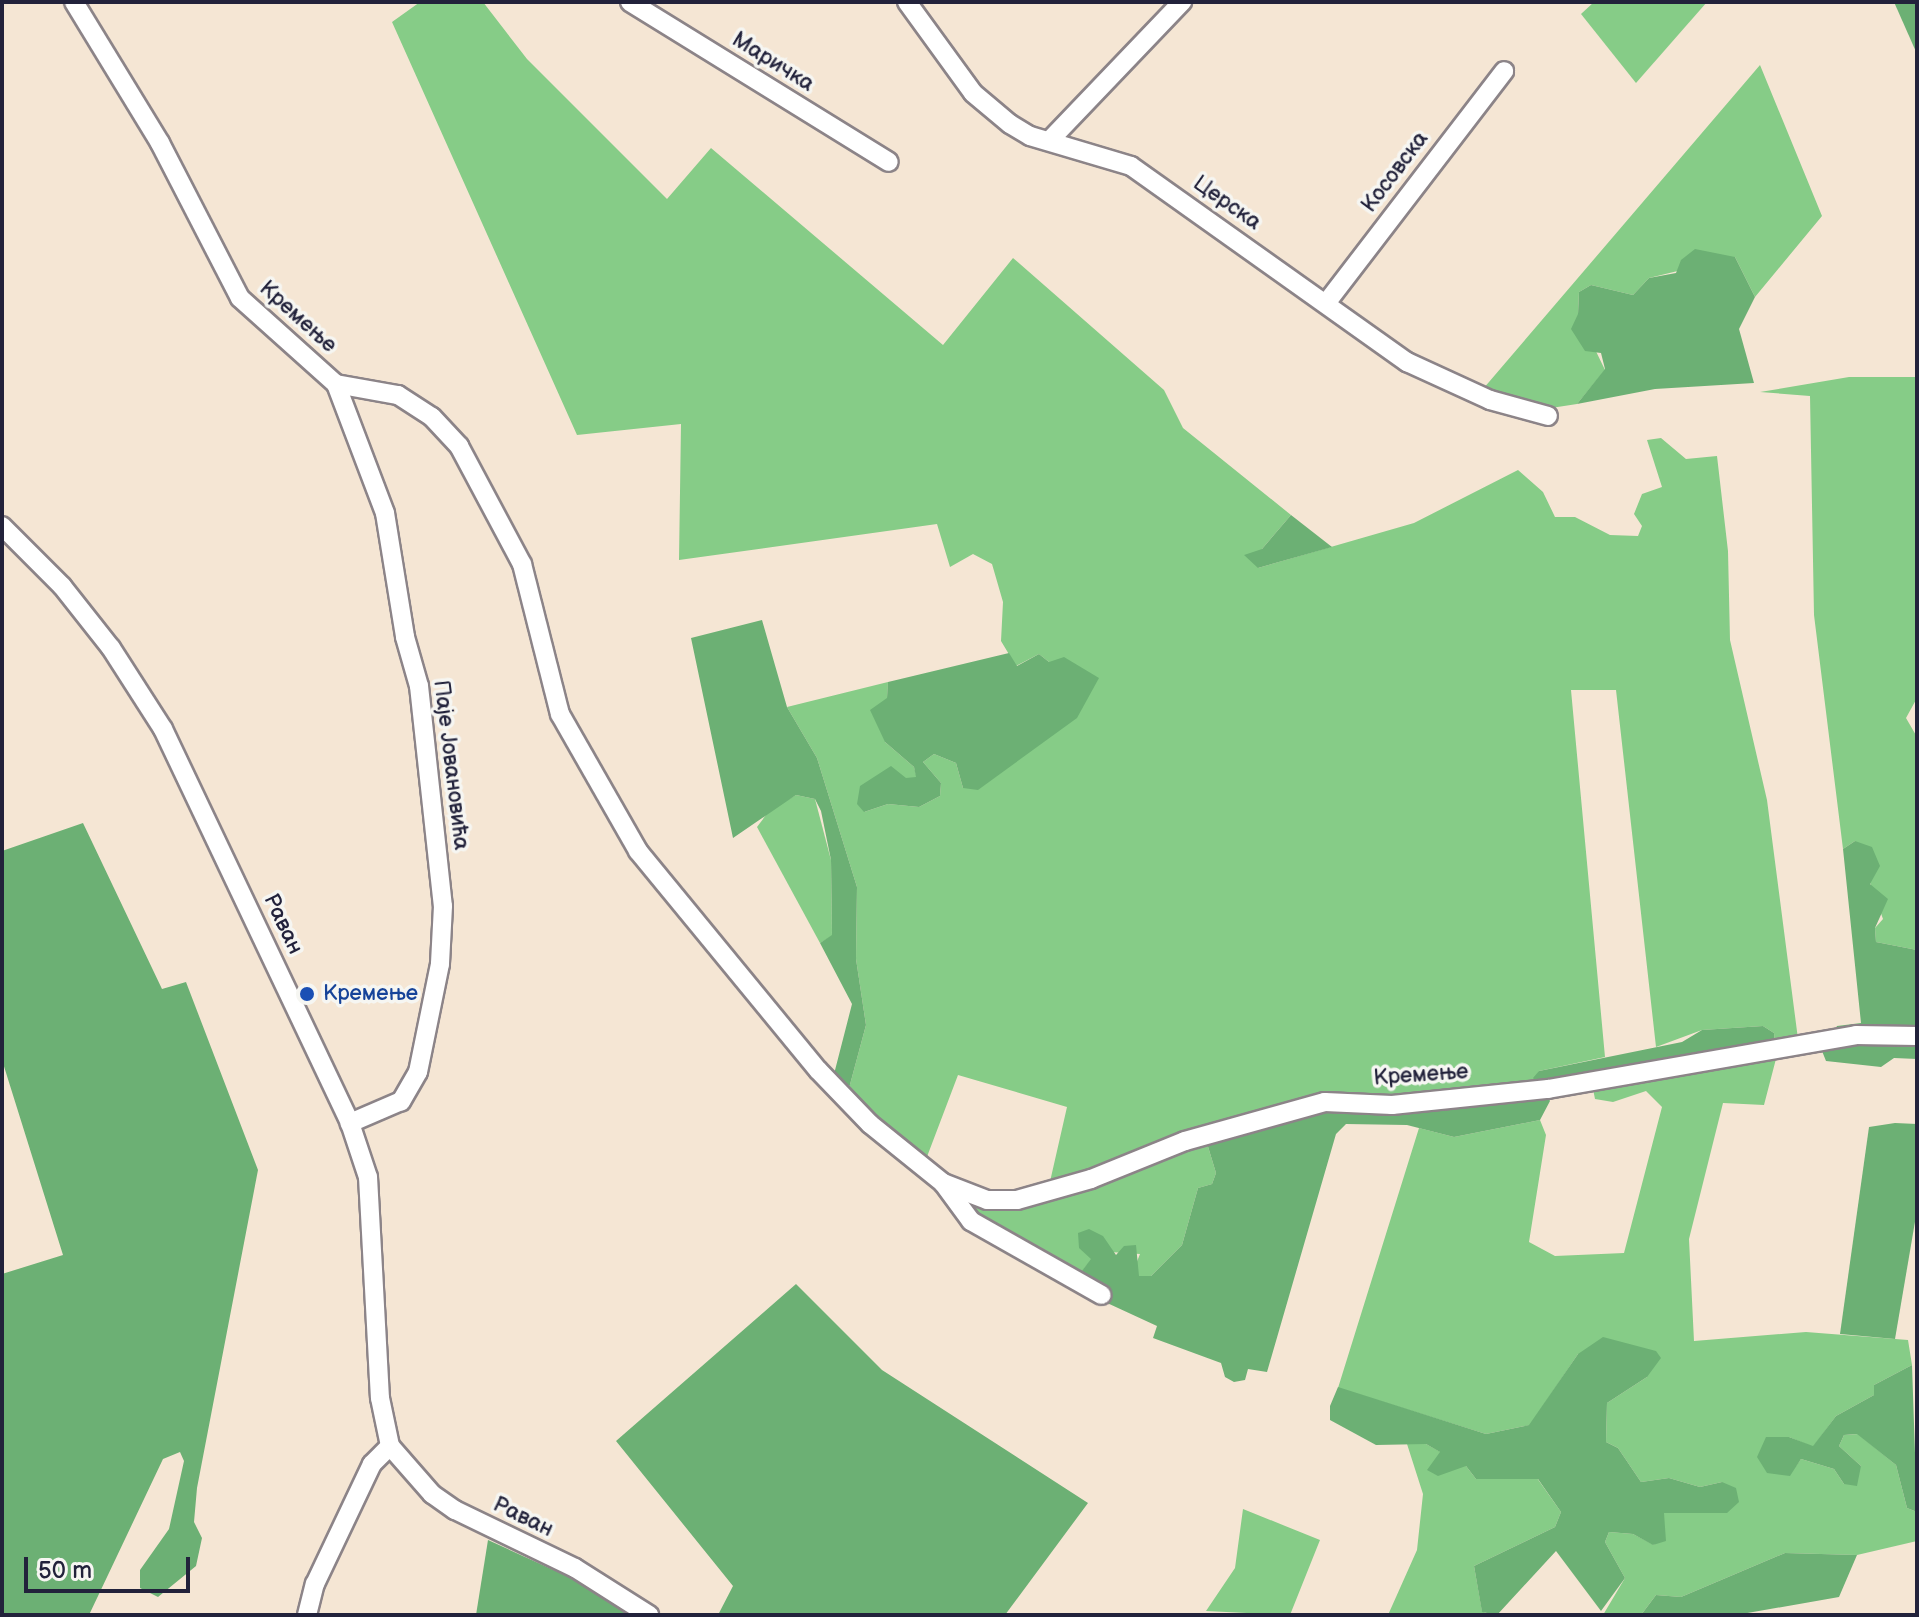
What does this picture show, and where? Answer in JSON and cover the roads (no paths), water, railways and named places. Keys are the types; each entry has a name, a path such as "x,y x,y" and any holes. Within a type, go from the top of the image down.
{"street":[{"name":"Кремење","path":"74,2 160,143 240,298 336,384 398,395 432,417 459,446 522,564 560,714 638,851 818,1070 870,1124 943,1183 971,1221 1102,1295"},
{"name":"Маричка","path":"630,2 889,162"},
{"name":"Церска","path":"907,2 973,93 1030,136 1051,139 1131,166 1327,302 1407,362 1490,400 1548,416"},
{"path":"1051,139 1182,2"},
{"name":"Косовска","path":"1327,302 1504,71"},
{"name":"Паје Јовановића","path":"336,384 385,513 405,637 419,686 443,906 440,964 418,1072 401,1101 350,1123"},
{"name":"Раван","path":"2,526 62,586 111,648 163,729 350,1123 368,1177 380,1398 390,1446 432,1494 455,1510 575,1568 649,1615"},
{"name":"Кремење","path":"943,1183 987,1200 1017,1200 1091,1179 1185,1141 1325,1102 1392,1105 1548,1089 1856,1035 1917,1036"},
{"path":"307,1615 315,1584 372,1464 390,1446"}],"place":[{"name":"Кремење","path":"307,994"}]}
